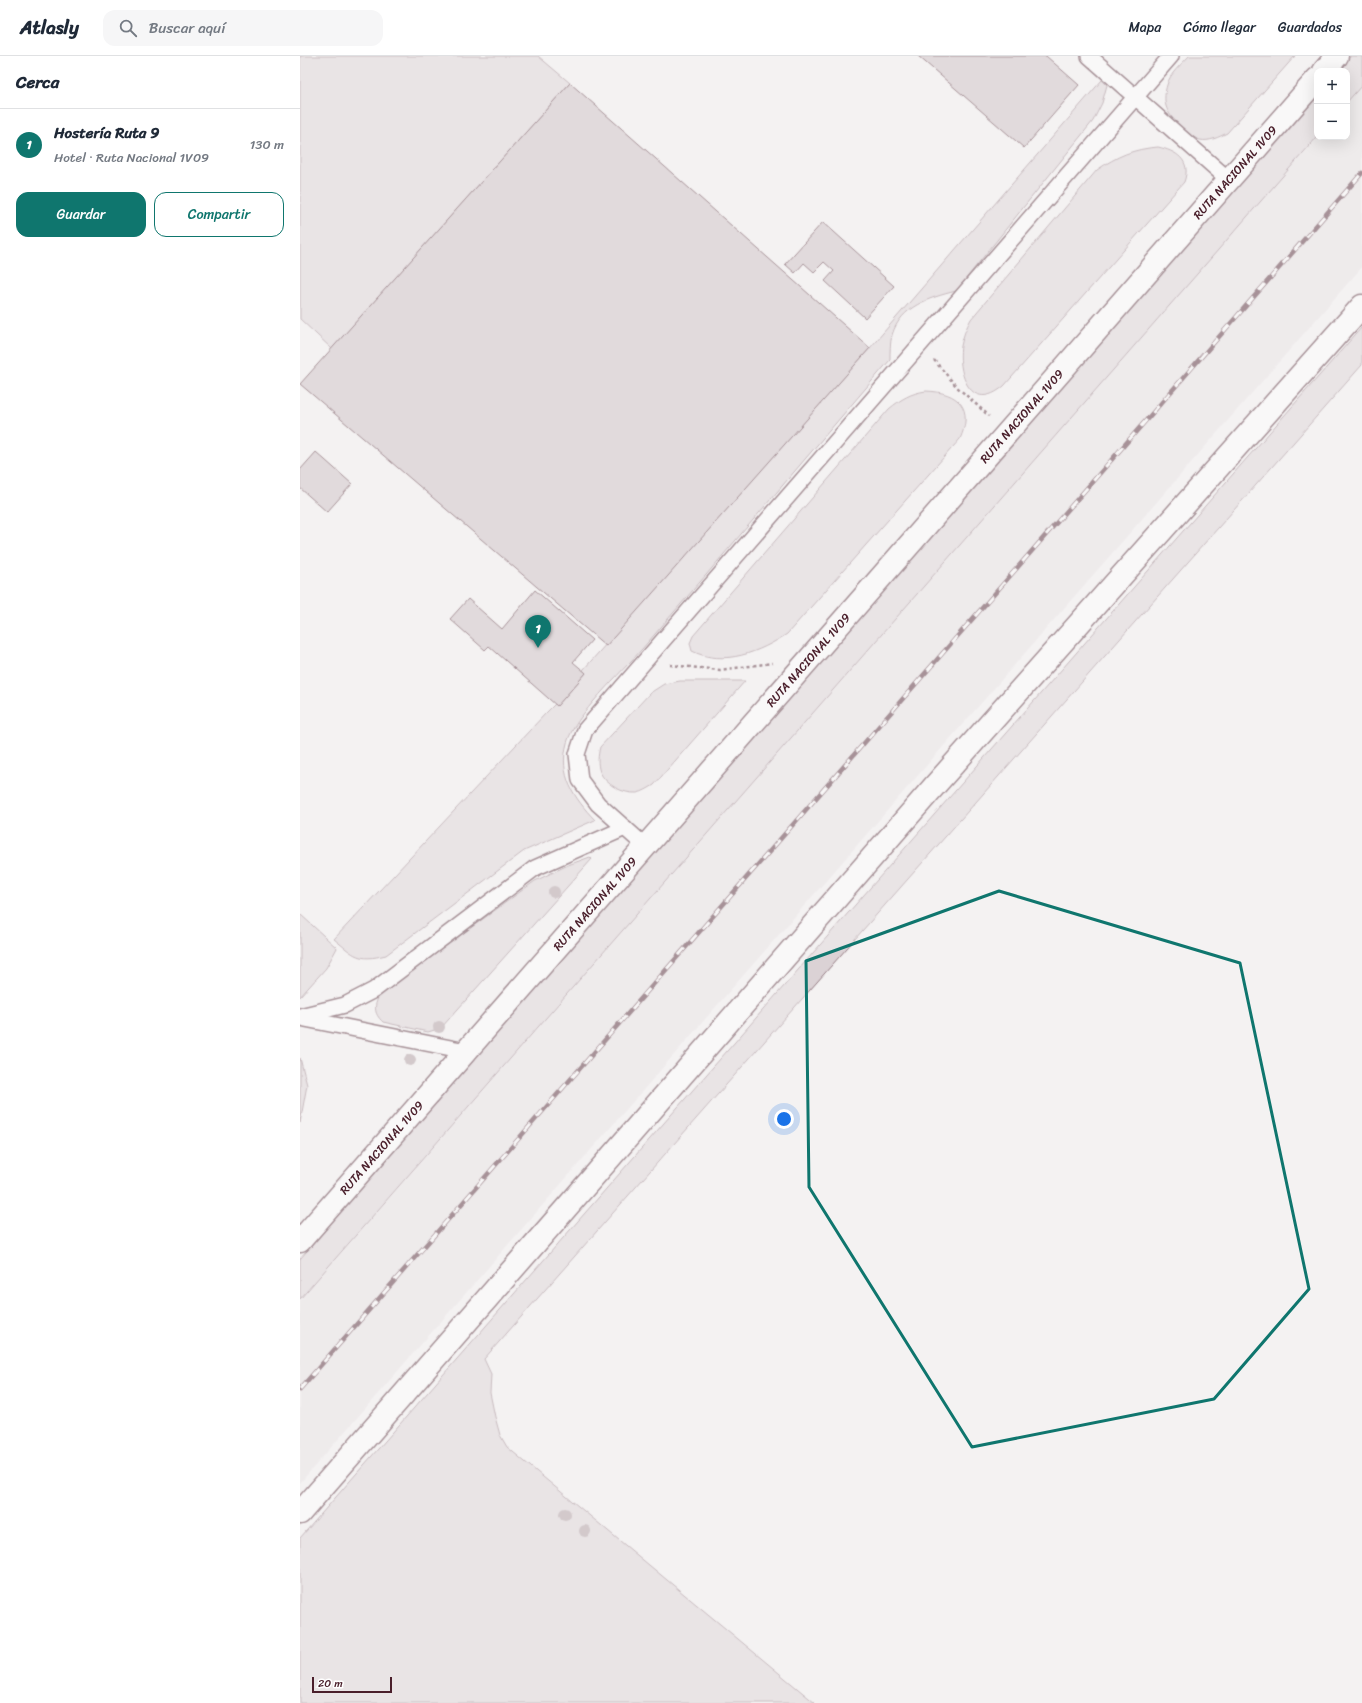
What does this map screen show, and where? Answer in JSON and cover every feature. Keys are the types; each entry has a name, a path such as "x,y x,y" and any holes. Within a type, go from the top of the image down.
{"street":[{"path":"1327,68 1337,56"},
{"name":"RUTA NACIONAL 1V09","path":"300,1241 1314,82"},
{"path":"300,1513 932,789 1362,306"}],"lane":[{"path":"1089,56 1229,180"},
{"path":"645,846 598,804 580,780 577,754 586,730 1171,56"},
{"path":"300,1017 346,1005 374,990 535,868 625,828"},
{"path":"300,1017 466,1051"}],"path":[{"path":"921,343 957,387 1007,433"},
{"path":"649,657 667,665 720,670 773,663"}],"highlighted area":[{"path":"999,891 1240,963 1309,1289 1214,1399 972,1447 809,1187 806,961"}],"shaded area":[{"path":"300,56 538,56 570,83 332,349 300,319"},
{"path":"1189,56 1295,56 1227,133 1214,139 1200,140 1190,135 1175,121 1165,104 1165,93 1168,81 1173,73"},
{"path":"1351,56 1362,56 1362,85 1350,99 1350,68 1341,68"},
{"path":"1102,80 1107,85 1102,103 1093,121 956,291 926,300 909,310 902,317 896,325 892,335 890,344 890,360 642,649 600,694 579,720 571,732 567,743 565,755 566,776 580,803 595,820 524,851 386,955 369,958 357,956 334,939 546,713 555,704 557,706 586,673 583,670 870,348"},
{"path":"1362,85 1362,267 300,1483 300,1300 1314,140 1350,140 1350,99"},
{"path":"1314,98 1314,140 300,1299 300,1259"},
{"path":"1158,147 1171,151 1184,162 1186,174 1184,182 1004,386 993,393 983,396 975,393 969,387 964,378 960,357 963,339 971,319 1097,170 1111,161 1133,151"},
{"path":"1362,327 1362,365 484,1359 491,1374 490,1393 495,1417 500,1435 507,1447 815,1703 300,1703 300,1538"},
{"path":"926,391 938,392 947,395 955,398 961,404 964,410 965,419 964,428 960,439 787,634 754,652 741,655 717,658 704,656 692,651 690,643 693,636 889,409 906,397"},
{"path":"680,681 745,681 654,785 644,791 632,793 626,792 611,785 603,777 598,766 600,747 650,693 664,684"},
{"path":"590,857 592,859 441,1028 428,1032 383,1022 380,1019 376,1012 376,1005 380,994 535,881 568,865"},
{"path":"300,914 337,948 326,968 300,997"},
{"path":"300,1058 307,1085 300,1123"}],"building":[{"path":"918,56 1046,56 1079,85 1024,148"},
{"path":"570,83 870,348 606,646 300,384"},
{"path":"823,222 894,286 865,318 825,281 834,271 824,262 814,272 804,263 795,273 785,264"},
{"path":"316,452 352,484 327,512 300,488 300,470"},
{"path":"535,590 592,640 573,662 586,673 557,706 489,646 485,650 450,619 468,599 502,629"}],"railway":[{"path":"300,1389 1362,173"}],"place":[{"name":"Hostería Ruta 9","path":"538,648"}]}
